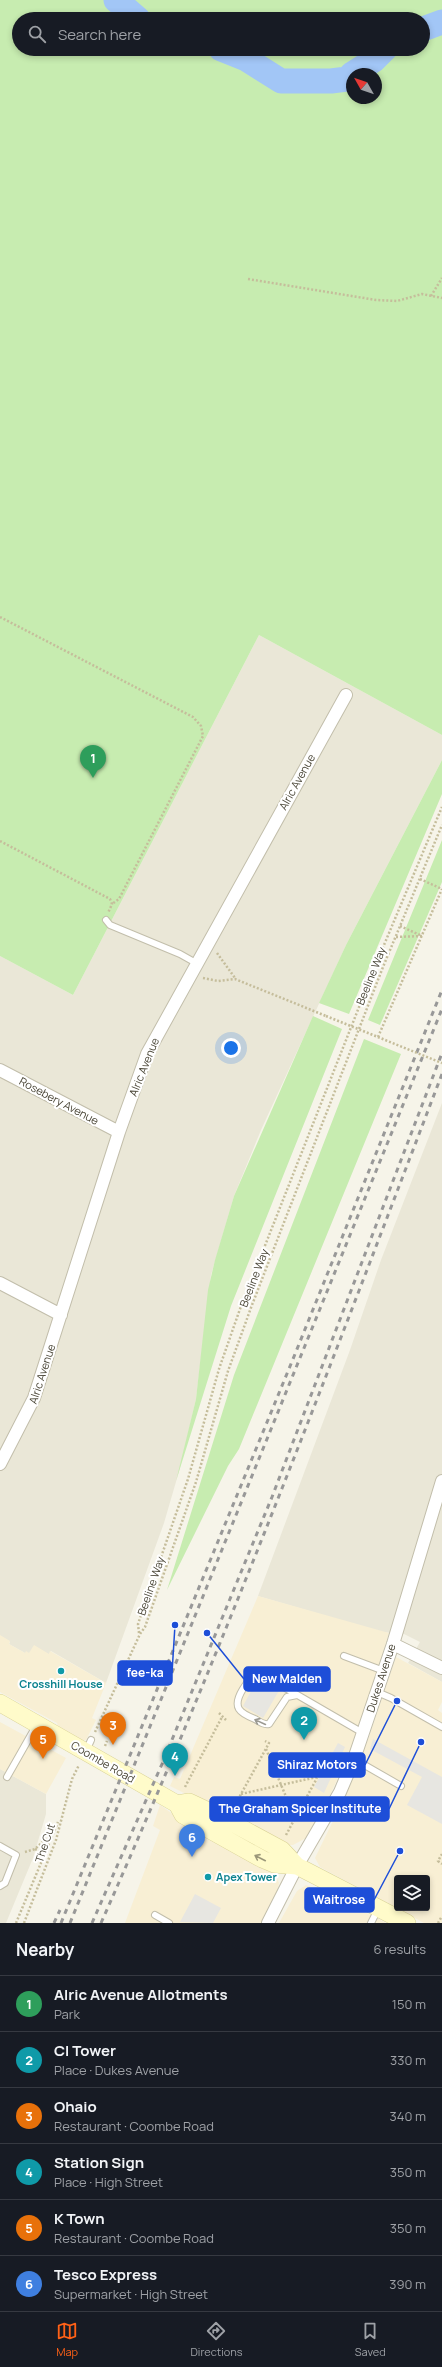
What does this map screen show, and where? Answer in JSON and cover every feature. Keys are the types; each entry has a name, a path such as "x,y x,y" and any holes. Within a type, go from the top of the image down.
{"main road":[{"name":"Coombe Road","path":"3,1707 37,1724 85,1753 177,1804 183,1815 249,1852 274,1864 297,1866"},
{"path":"297,1866 407,1923"}],"street":[{"name":"Alric Avenue","path":"0,1464 29,1411 119,1132 147,1054 196,963 346,695"},
{"name":"Rosebery Avenue","path":"0,1070 119,1132"},
{"path":"0,1283 61,1315"},
{"name":"Dukes Avenue","path":"268,1923 297,1866 313,1842 340,1792 354,1760 393,1644 442,1481"},
{"path":"393,1644 442,1668"}],"lane":[{"path":"106,920 110,925 180,954 196,963"},
{"path":"344,1656 384,1672"},
{"path":"297,1695 287,1697 269,1724 265,1725 244,1713 238,1704 238,1699 249,1680 257,1674 263,1675 363,1733"},
{"path":"377,1692 391,1698 442,1727"},
{"path":"7,1777 37,1724"},
{"path":"354,1760 401,1786"},
{"path":"0,1846 16,1855 5,1883 0,1886"},
{"path":"371,1923 379,1908"},
{"path":"155,1915 169,1923"}],"path":[{"path":"431,296 442,278"},
{"path":"248,279 388,301 422,294 442,298"},
{"path":"0,617 193,717 201,726 203,736 119,900 112,904 106,920"},
{"path":"140,1634 138,1624 188,1479 219,1369 240,1309 376,964 442,807"},
{"name":"Beeline Way","path":"85,1753 140,1634 145,1627 196,1482 228,1371 249,1312 400,926 442,825"},
{"path":"0,841 110,899 112,904"},
{"path":"378,1037 442,889 420,880"},
{"path":"400,926 422,936"},
{"path":"396,937 422,936"},
{"path":"206,945 219,954 235,978"},
{"path":"189,976 218,981 235,978 442,1063"},
{"path":"219,1713 226,1720"},
{"path":"188,1783 222,1717"},
{"path":"231,1812 269,1743 265,1741"},
{"path":"266,1748 295,1818"},
{"name":"The Cut","path":"24,1923 56,1840 60,1818 72,1779 85,1753"},
{"path":"241,1794 317,1777 283,1839"},
{"path":"16,1923 44,1853 60,1818"},
{"path":"16,1855 34,1849 53,1832"},
{"path":"34,1849 44,1853"},
{"path":"442,1854 438,1861 442,1864"},
{"path":"438,1923 442,1916"}],"shaded area":[{"path":"259,635 442,735 442,760 346,945 261,1130 234,1196 211,1275 196,1399 180,1468 164,1523 106,1683 51,1651 49,1654 25,1653 9,1644 10,1642 0,1639 0,956 73,995"},
{"path":"442,1103 442,1682 408,1663 420,1642 404,1634 381,1632 258,1596 350,1350 381,1260"},
{"path":"258,1596 389,1633 353,1745 331,1793 306,1838 293,1845 288,1845 170,1786 174,1777 180,1779"},
{"name":"Crosshill House","path":"0,1635 10,1641 9,1644 25,1653 26,1651 29,1653 34,1645 49,1654 50,1651 106,1683 92,1718 96,1720 86,1740 80,1740 59,1729 57,1723 0,1692"},
{"path":"396,1657 442,1682 442,1702 438,1710 442,1713 442,1923 424,1923 402,1911 430,1911 430,1875 394,1875 394,1907 320,1867 315,1858 349,1788 369,1737"},
{"path":"256,1682 265,1687 268,1682 280,1689 263,1718 243,1706"},
{"path":"0,1722 66,1758 46,1794 0,1769"},
{"path":"373,1739 442,1777 442,1824 407,1805 422,1777 370,1749"},
{"path":"338,1743 345,1747 324,1793 314,1787"},
{"path":"0,1769 46,1794 46,1814 33,1858 6,1923 0,1923"},
{"path":"160,1805 207,1838 275,1874 279,1883 278,1889 263,1923 125,1923 160,1830 153,1826"},
{"path":"306,1885 332,1895 386,1923 279,1923 297,1891"},
{"path":"195,1894 221,1908 213,1923 180,1922"}],"green space":[{"path":"0,0 442,0 442,735 259,635 73,995 0,956"},
{"path":"442,760 442,794 349,1014 319,1003 346,945"},
{"path":"442,840 442,882 380,1025 368,1020"},
{"path":"313,1016 342,1029 231,1306 176,1481 196,1399 208,1290 215,1260 234,1196"},
{"path":"364,1039 401,1054 239,1449 228,1466 167,1590 234,1375"}],"waterway":[{"path":"116,0 130,12"},
{"path":"430,26 442,22"},
{"path":"238,56 246,59 281,81 331,81 346,79"},
{"path":"361,68 378,56"}],"railway":[{"path":"61,1923 293,1359 442,990"},
{"path":"70,1923 442,1009"},
{"path":"92,1923 162,1764 272,1497 442,1053"},
{"path":"101,1923 147,1818 235,1607 442,1074"},
{"path":"54,1923 60,1910"}],"place":[{"name":"Alric Avenue Allotments","path":"93,778"},
{"name":"fee-ka","path":"175,1625"},
{"name":"New Malden","path":"207,1633"},
{"name":"Crosshill House","path":"61,1671"},
{"name":"Shiraz Motors","path":"397,1701"},
{"name":"CI Tower","path":"304,1740"},
{"name":"The Graham Spicer Institute","path":"421,1742"},
{"name":"Ohaio","path":"113,1745"},
{"name":"K Town","path":"43,1759"},
{"name":"Station Sign","path":"175,1776"},
{"name":"Waitrose","path":"400,1851"},
{"name":"Tesco Express","path":"192,1857"},
{"name":"Apex Tower","path":"208,1877"}]}
